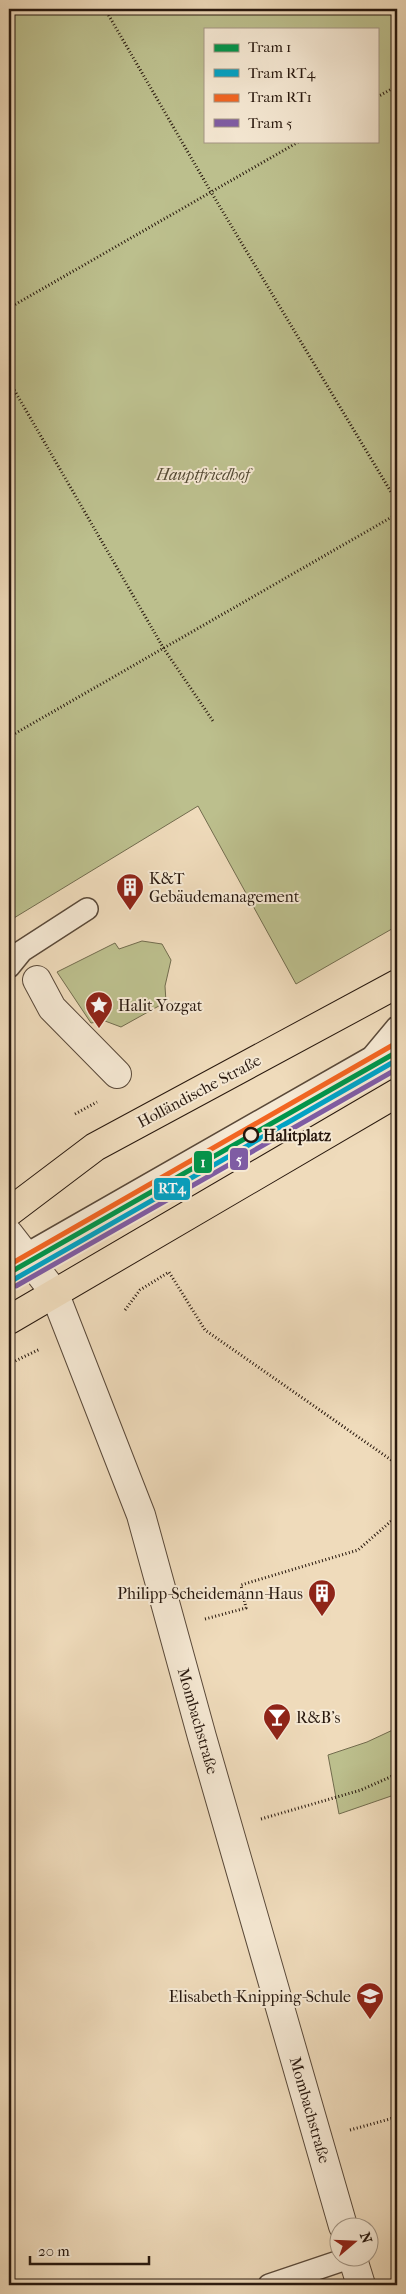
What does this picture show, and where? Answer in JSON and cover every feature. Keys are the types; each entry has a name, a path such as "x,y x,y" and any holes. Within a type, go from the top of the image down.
{"main road":[{"name":"Holländische Straße","path":"9,1212 95,1147 397,984"},
{"path":"9,1320 397,1093"}],"street":[{"path":"37,980 52,1008 117,1074"},
{"name":"Mombachstraße","path":"9,1234 54,1292 141,1515 340,2216"},
{"path":"355,2266 361,2285"}],"lane":[{"path":"9,967 22,951 87,909"},
{"path":"26,1255 372,1058 397,1028"},
{"path":"372,1058 397,1056"},
{"path":"269,2285 328,2265"}],"path":[{"path":"105,9 211,192 397,502"},
{"path":"393,9 397,16"},
{"path":"378,96 397,86"},
{"path":"9,308 298,142"},
{"path":"9,381 164,648 213,721"},
{"path":"9,737 397,514"},
{"path":"125,1310 140,1290 169,1272 205,1330 397,1464"},
{"path":"9,1364 23,1357"},
{"path":"230,1612 246,1608 241,1585 358,1550 397,1516"},
{"path":"229,1829 361,1790 397,1774"},
{"path":"318,2139 397,2117"}],"green space":[{"name":"Hauptfriedhof","path":"9,9 397,9 397,926 296,984 198,806 9,921"},
{"path":"142,941 162,944 171,960 165,986 166,1002 121,1027 105,1021 91,1023 57,972 115,943 119,949"},
{"path":"397,1728 397,1794 339,1814 328,1755 367,1742"}],"tram line":[{"name":"RT1","path":"9,1265 393,1045"},
{"name":"1","path":"9,1273 397,1052"},
{"name":"RT4","path":"13,1280 397,1060"},
{"name":"5","path":"16,1286 397,1069"}],"place":[{"name":"K&T Gebäudemanagement","path":"130,911"},
{"name":"Halit Yozgat","path":"99,1029"},
{"name":"Halitplatz","path":"251,1135"},
{"name":"Philipp-Scheidemann-Haus","path":"322,1617"},
{"name":"R&B's","path":"277,1741"},
{"name":"Elisabeth-Knipping-Schule","path":"370,2020"}]}
